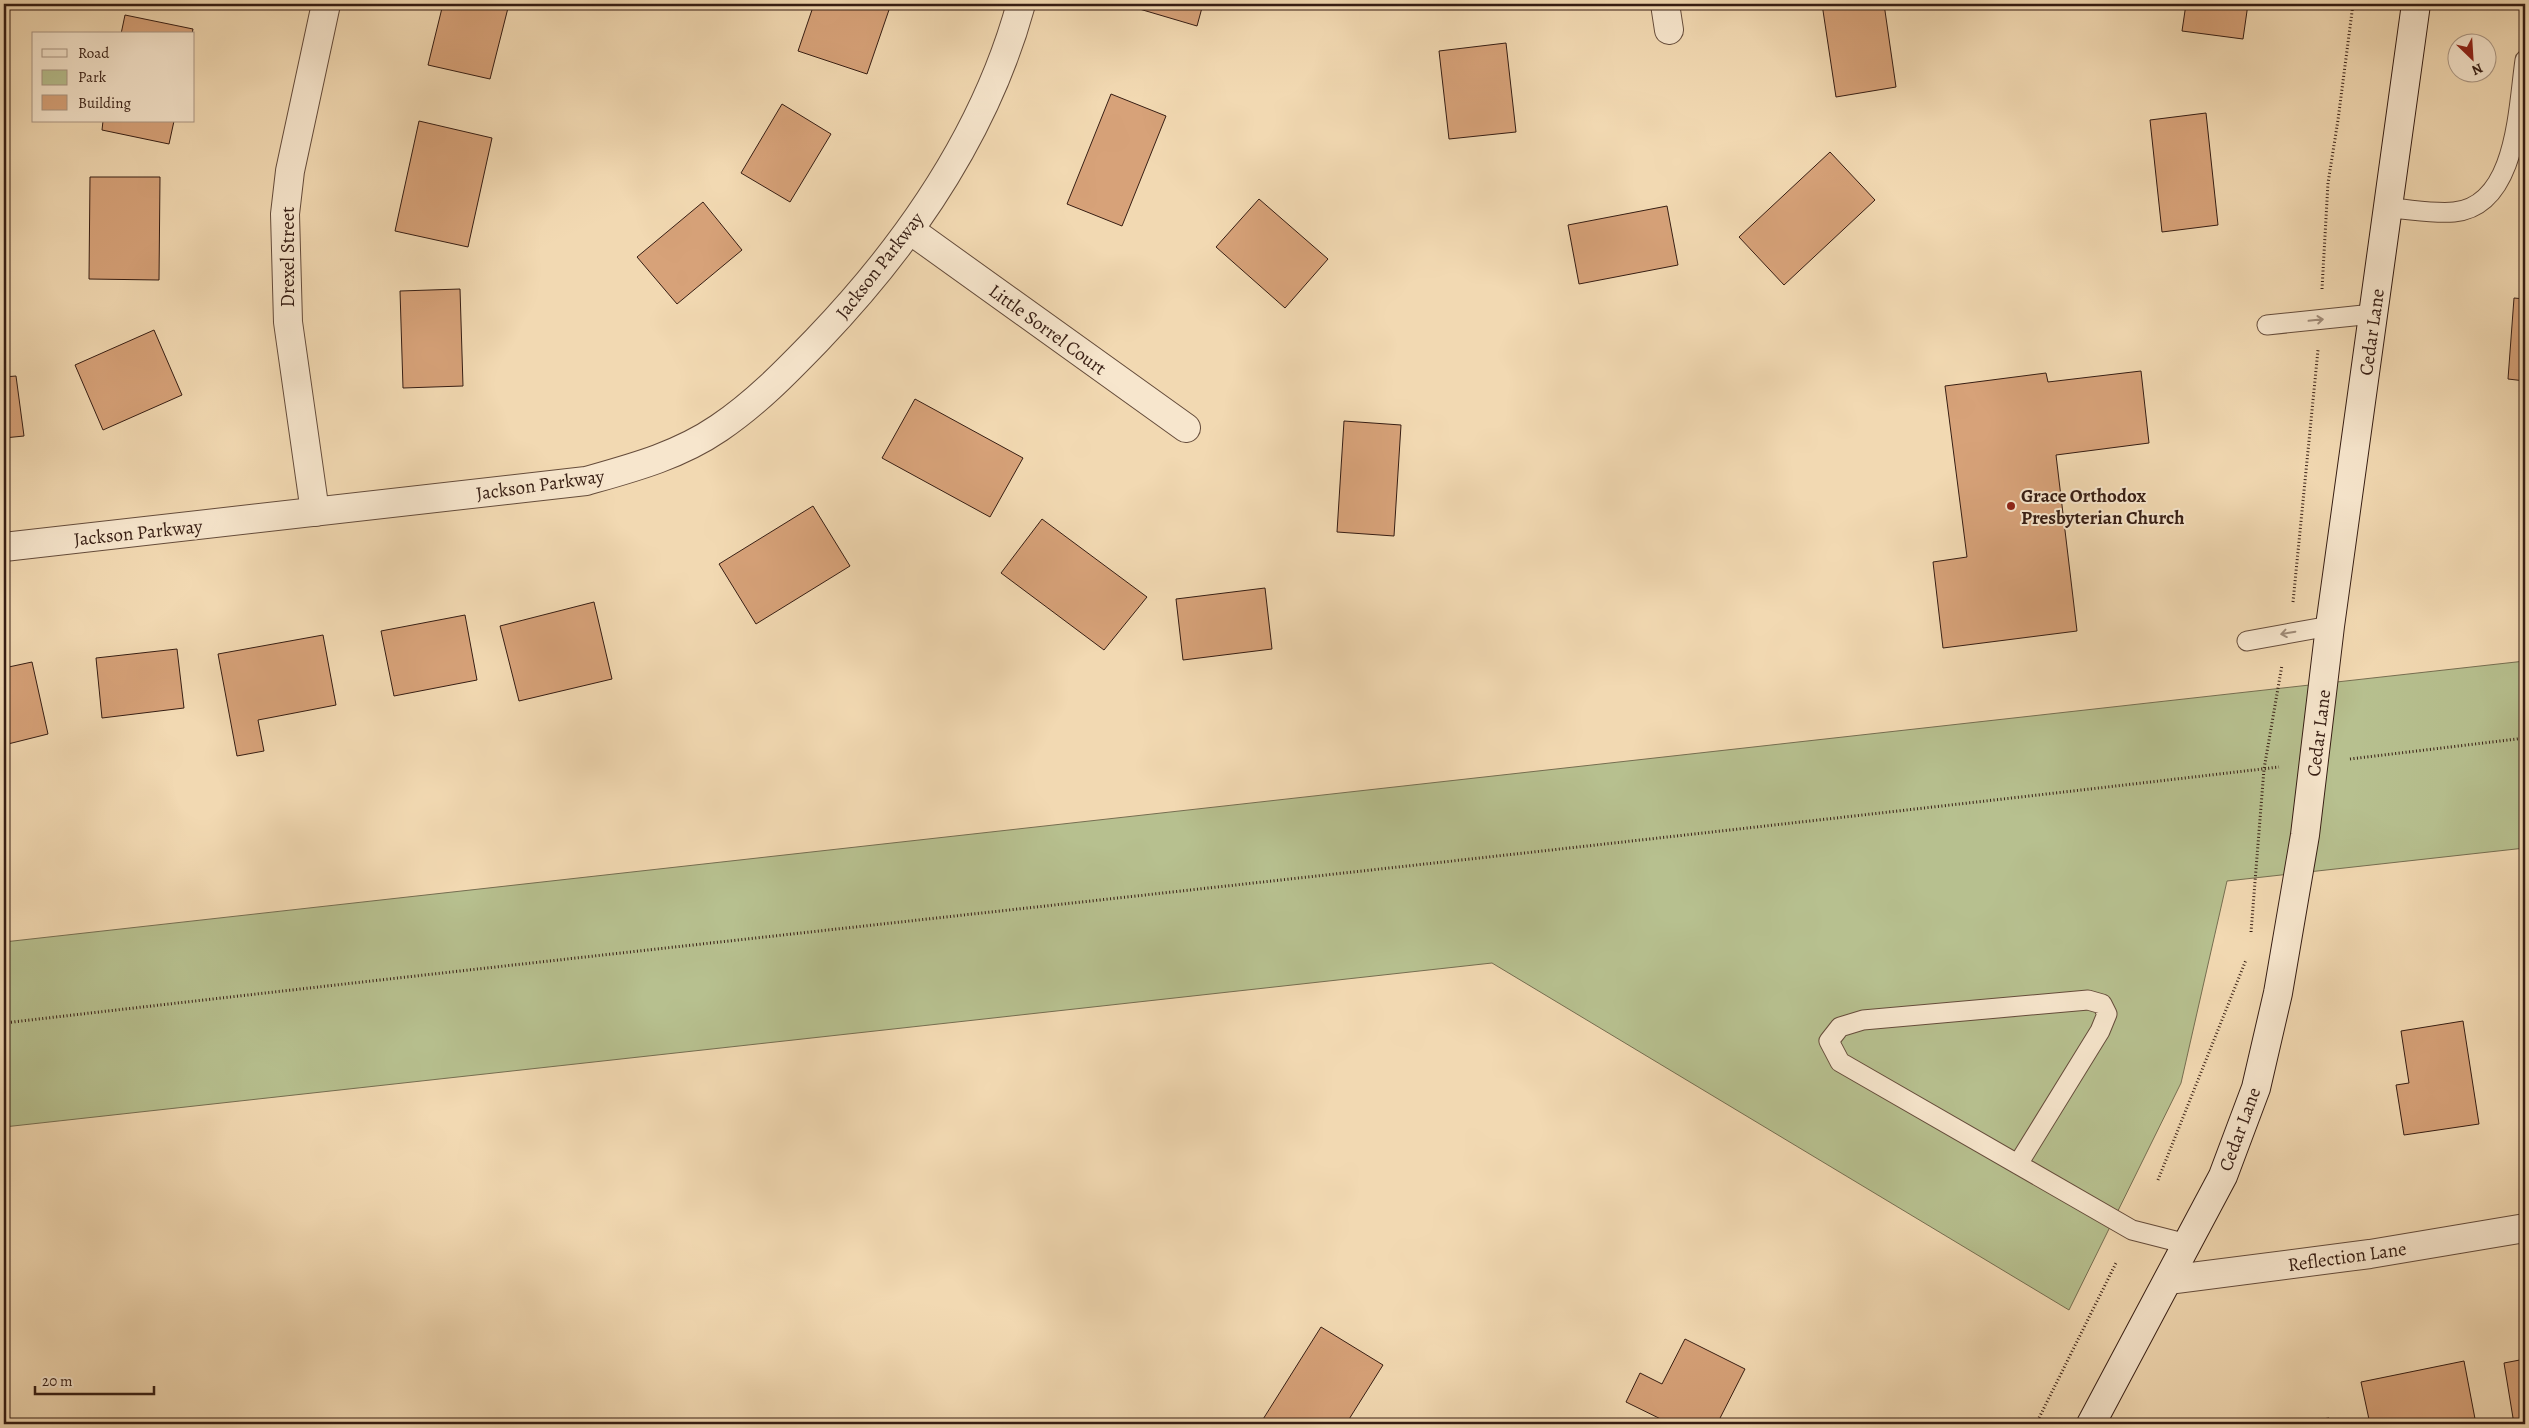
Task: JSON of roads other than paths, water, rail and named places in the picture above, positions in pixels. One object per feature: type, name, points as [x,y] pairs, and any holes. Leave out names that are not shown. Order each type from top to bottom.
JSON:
[{"type":"street","name":"Drexel Street","points":[[315,512],[288,322],[285,214],[290,172],[326,4]]},
{"type":"street","name":"Jackson Parkway","points":[[4,547],[586,482],[656,461],[717,429],[769,389],[851,305],[910,230],[968,138],[1011,39],[1021,4]]},
{"type":"street","points":[[1665,4],[1669,30]]},
{"type":"street","name":"Cedar Lane","points":[[2090,1424],[2223,1176],[2256,1088],[2278,993],[2305,835],[2330,626],[2416,4]]},
{"type":"street","name":"Little Sorrel Court","points":[[910,230],[1186,428]]},
{"type":"street","name":"Reflection Lane","points":[[2168,1280],[2370,1254],[2525,1228]]},
{"type":"lane","points":[[2388,208],[2453,212],[2471,208],[2486,198],[2497,185],[2512,147],[2525,60]]},
{"type":"lane","points":[[2267,326],[2374,314]]},
{"type":"lane","points":[[2247,641],[2330,626]]},
{"type":"lane","points":[[2018,1164],[2100,1031],[2107,1014],[2102,1004],[2088,1000],[1863,1020],[1840,1027],[1829,1041],[1840,1062],[2132,1230],[2187,1244]]},
{"type":"place","name":"Grace Orthodox Presbyterian Church","points":[[2011,506]]}]
